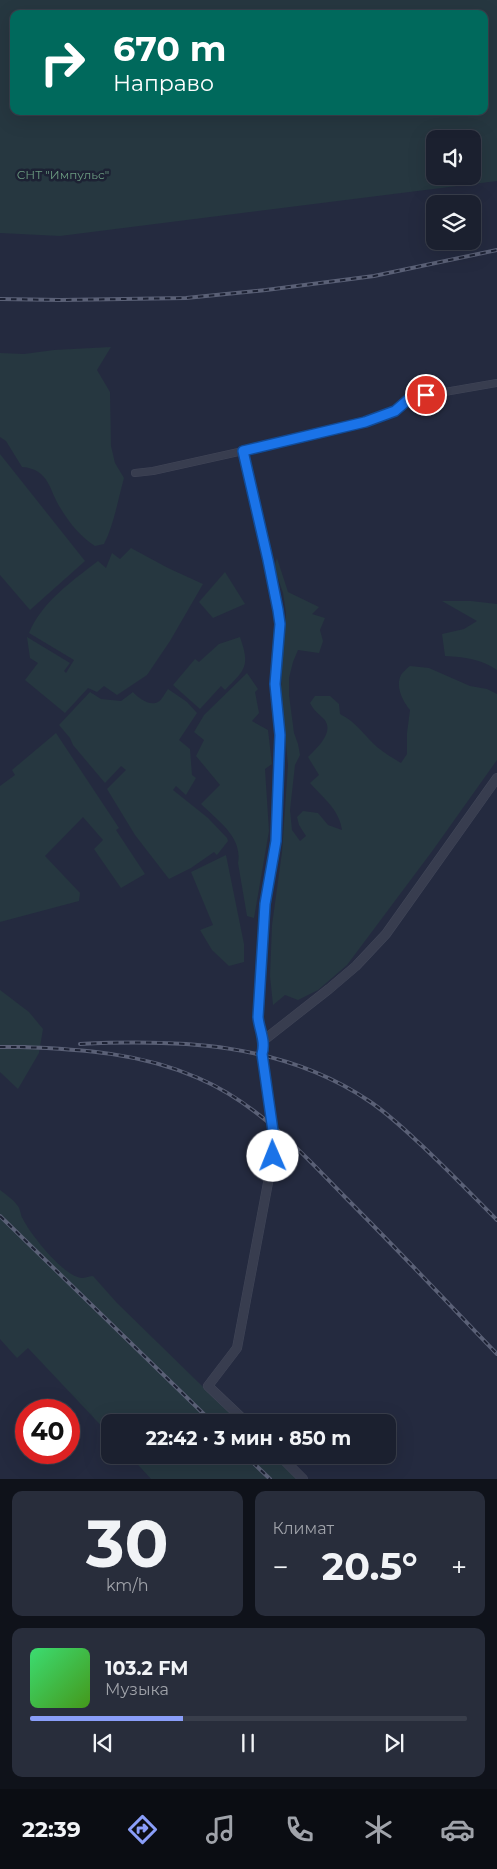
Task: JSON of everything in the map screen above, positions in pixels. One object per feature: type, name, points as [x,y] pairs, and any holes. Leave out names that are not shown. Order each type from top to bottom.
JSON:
[{"type":"street","points":[[135,473],[153,471],[365,422],[395,411],[410,398],[497,383]]},
{"type":"street","points":[[238,1414],[208,1386],[236,1348],[273,1156],[274,1138],[262,1054],[264,1040],[260,1033],[258,1017],[265,904],[276,841],[280,735],[275,684],[280,624],[270,569],[243,451]]},
{"type":"street","points":[[264,1040],[356,966],[386,934],[497,778]]},
{"type":"street","points":[[288,1464],[303,1479]]},
{"type":"green space","name":"СНТ \"Импульс\"","points":[[0,0],[497,0],[497,181],[481,183],[481,130],[426,130],[426,185],[465,185],[60,236],[0,233]]},
{"type":"green space","points":[[111,347],[97,370],[110,392],[111,446],[115,463],[124,478],[107,537],[104,544],[95,546],[80,534],[68,520],[43,476],[31,469],[22,467],[6,441],[0,437],[0,353],[24,354],[54,350]]},
{"type":"green space","points":[[0,454],[85,561],[30,610],[0,575]]},
{"type":"green space","points":[[131,548],[203,584],[170,641],[147,675],[117,695],[104,686],[97,692],[88,688],[65,713],[25,680],[38,663],[30,658],[27,637],[70,663],[64,671],[66,673],[74,660],[29,633],[42,611],[68,584],[98,561],[106,568],[112,553],[120,559]]},
{"type":"green space","points":[[277,558],[288,592],[319,607],[312,614],[325,618],[320,630],[323,641],[319,653],[298,650],[289,678],[289,695],[294,733],[300,755],[295,765],[290,810],[292,830],[300,841],[306,836],[299,825],[297,817],[303,811],[318,813],[328,825],[342,830],[334,810],[310,783],[319,775],[308,757],[323,740],[327,729],[324,719],[310,703],[315,696],[330,696],[339,704],[340,714],[346,717],[380,749],[401,763],[407,754],[410,710],[399,689],[399,680],[410,666],[429,668],[470,686],[487,689],[497,694],[497,760],[347,965],[318,990],[298,1000],[285,995],[273,1005],[270,976],[272,925],[282,852],[288,765],[281,692],[286,613],[283,593],[274,567]]},
{"type":"green space","points":[[225,572],[245,604],[213,618],[199,602]]},
{"type":"green space","points":[[442,601],[471,601],[497,604],[497,670],[485,663],[472,659],[445,656],[442,634],[464,629],[477,621]]},
{"type":"green space","points":[[240,637],[245,655],[242,672],[225,690],[221,686],[200,709],[173,685],[195,659],[199,662],[219,644]]},
{"type":"green space","points":[[247,673],[258,689],[255,692],[259,713],[252,721],[268,730],[272,764],[265,769],[269,831],[254,918],[247,916],[238,863],[237,845],[221,823],[201,804],[220,785],[196,756],[204,740],[194,732],[204,715]]},
{"type":"green space","points":[[168,689],[187,702],[197,713],[179,740],[190,749],[192,775],[196,778],[186,795],[176,786],[173,790],[208,818],[228,841],[217,855],[214,852],[191,868],[169,879],[135,835],[107,789],[126,770],[121,766],[105,783],[59,725],[90,692],[101,699],[121,701],[133,692],[144,701],[155,703],[161,700]]},
{"type":"green space","points":[[56,733],[119,828],[116,830],[145,874],[121,888],[94,849],[103,840],[83,817],[45,856],[80,893],[79,901],[0,922],[0,786],[15,775],[12,770]]},
{"type":"green space","points":[[226,855],[244,944],[244,962],[229,966],[212,950],[200,930],[213,925],[191,872]]},
{"type":"green space","points":[[0,990],[29,1012],[43,1029],[39,1053],[18,1089],[0,1072]]},
{"type":"green space","points":[[0,1190],[19,1208],[27,1226],[57,1263],[75,1276],[82,1278],[93,1276],[117,1303],[231,1414],[101,1414],[101,1425],[80,1403],[80,1399],[76,1399],[28,1348],[17,1358],[0,1339]]},
{"type":"green space","points":[[137,1464],[282,1464],[297,1479],[151,1479]]},
{"type":"railway","points":[[0,299],[186,298],[374,276],[497,250]]},
{"type":"railway","points":[[80,1044],[156,1043],[193,1045],[230,1049],[266,1056],[302,1067],[336,1082],[382,1110],[428,1151],[497,1220]]},
{"type":"railway","points":[[0,1047],[25,1047]]},
{"type":"railway","points":[[20,1047],[88,1051],[155,1063],[198,1078],[240,1101],[259,1114],[294,1145],[497,1354]]},
{"type":"railway","points":[[0,1216],[204,1414]]},
{"type":"railway","points":[[254,1464],[270,1479]]},
{"type":"route","points":[[273,1156],[274,1138],[262,1054],[264,1040],[260,1033],[258,1017],[265,904],[276,841],[280,735],[275,684],[276,651],[280,624],[268,560],[243,451],[365,422],[395,411],[410,398],[426,395]]}]
